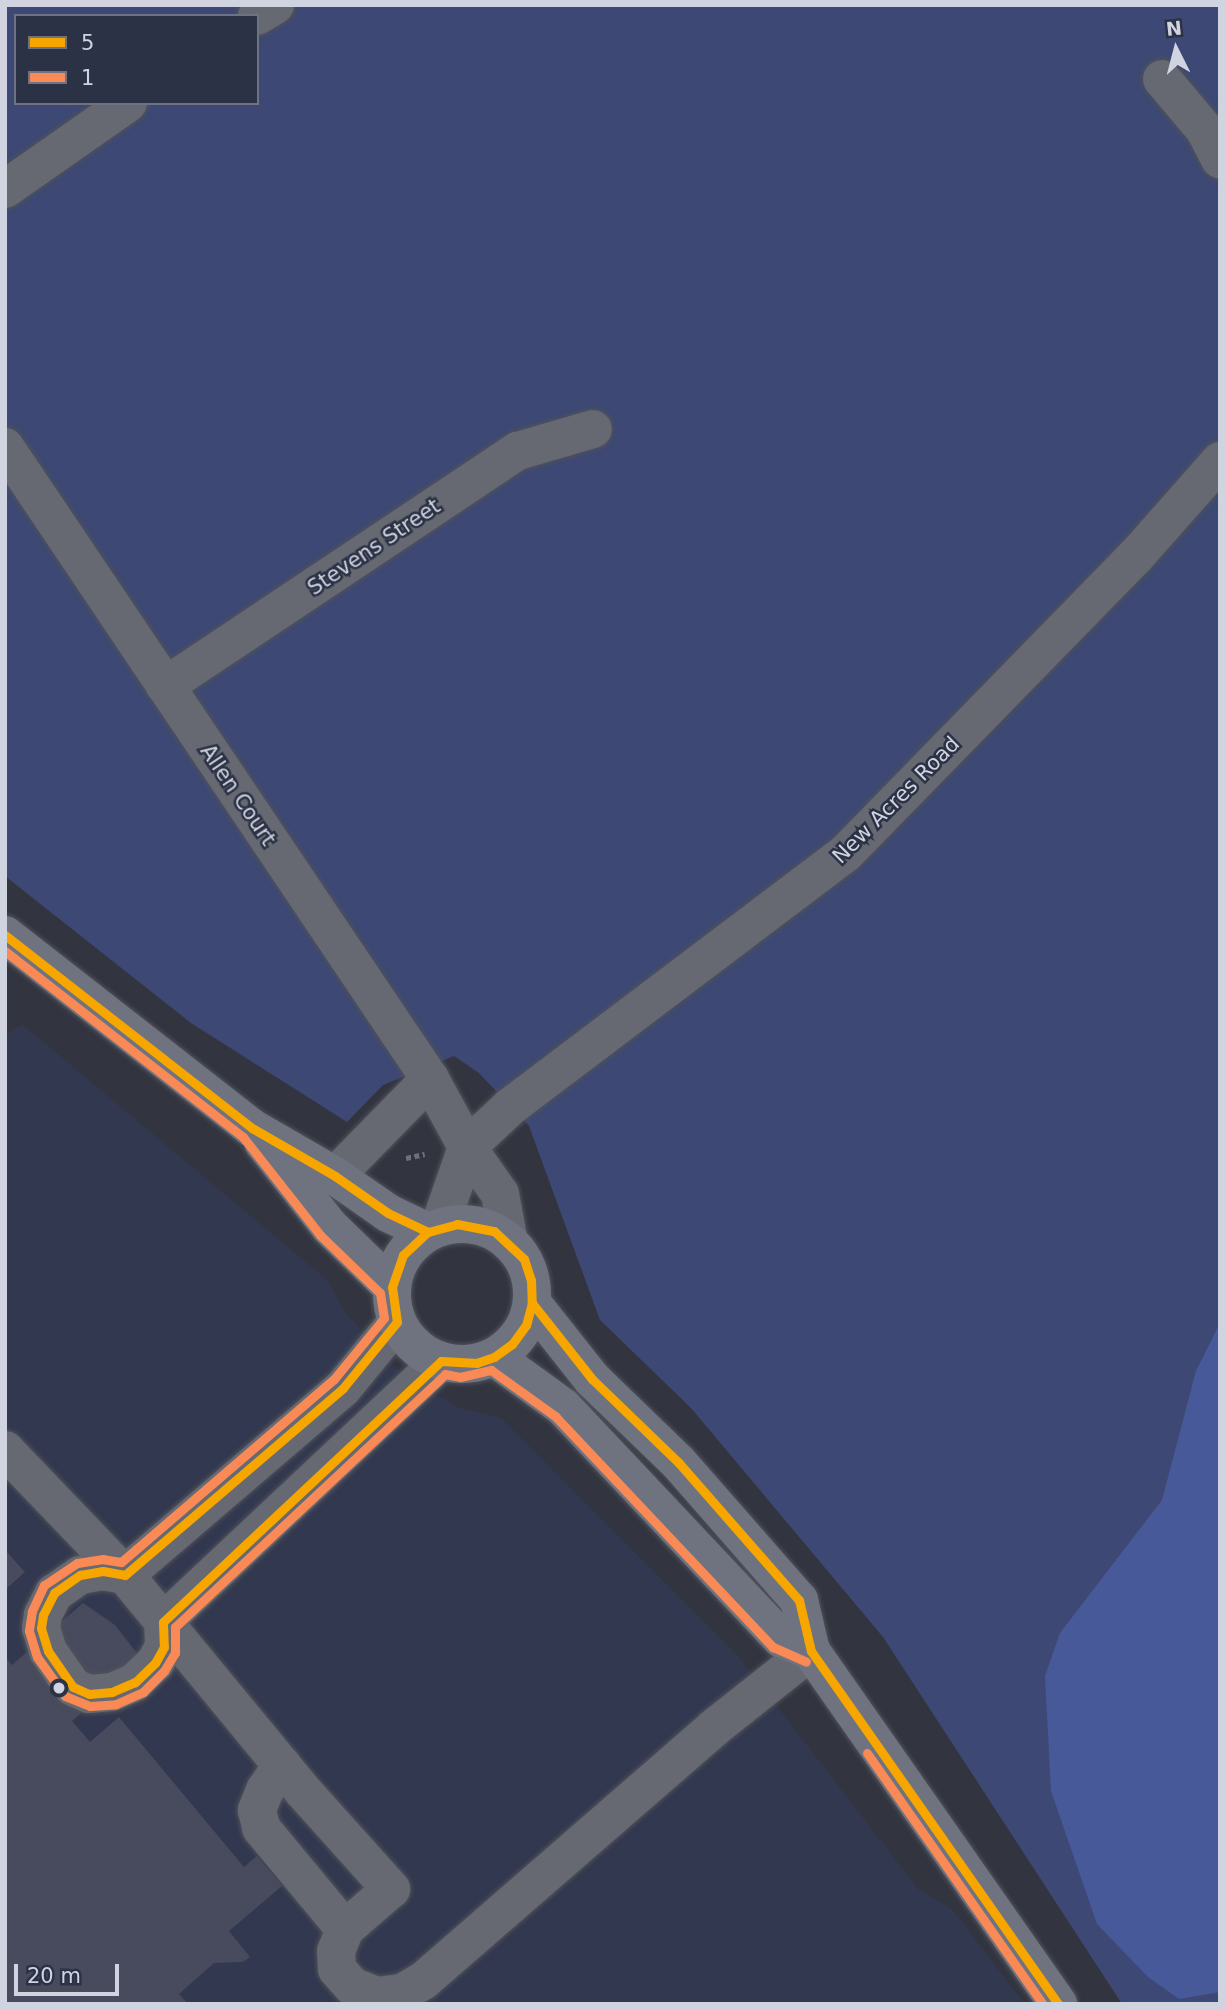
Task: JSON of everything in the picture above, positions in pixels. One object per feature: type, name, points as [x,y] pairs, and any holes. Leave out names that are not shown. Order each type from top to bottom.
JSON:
[{"type":"main road","points":[[5,935],[252,1128],[335,1176],[388,1213],[434,1230]]},
{"type":"main road","points":[[252,1128],[395,1305],[408,1339],[423,1352],[441,1361],[458,1364],[494,1357],[512,1344],[526,1325],[532,1303],[531,1280],[524,1259],[509,1242],[494,1231],[476,1225],[457,1224],[434,1230],[403,1255],[395,1305]]},
{"type":"main road","points":[[532,1303],[592,1378],[678,1462],[799,1600],[811,1651],[1058,2004]]},
{"type":"main road","points":[[494,1357],[563,1407],[781,1638],[811,1651]]},
{"type":"street","points":[[259,15],[275,5]]},
{"type":"street","points":[[1162,79],[1205,130],[1220,159]]},
{"type":"street","points":[[5,189],[125,105]]},
{"type":"street","name":"Stevens Street","points":[[165,686],[518,451],[593,429]]},
{"type":"street","name":"Allen Court","points":[[5,447],[430,1079],[451,1149],[500,1194],[509,1242]]},
{"type":"street","name":"New Acres Road","points":[[451,1149],[846,853],[1136,556],[1220,461]]},
{"type":"street","points":[[335,1176],[430,1079]]},
{"type":"street","points":[[434,1230],[451,1149]]},
{"type":"street","points":[[125,1575],[343,1388],[395,1305]]},
{"type":"street","points":[[125,1575],[103,1571],[80,1575],[54,1593],[43,1615],[41,1628],[48,1651],[73,1687],[89,1694],[112,1692],[135,1682],[155,1663],[163,1647],[163,1622],[441,1361]]},
{"type":"street","points":[[5,1450],[125,1575],[282,1765],[391,1889],[345,1929],[336,1951],[337,1969],[352,1986],[377,1997],[402,1993],[423,1981],[715,1727],[811,1651]]},
{"type":"street","points":[[282,1765],[265,1790],[257,1810],[261,1828],[345,1929]]},
{"type":"path","points":[[402,1159],[451,1149]]},
{"type":"shaded area","points":[[5,5],[1220,5],[1220,2004],[1122,2004],[883,1637],[691,1408],[600,1320],[529,1126],[479,1073],[454,1056],[383,1085],[347,1122],[191,1023],[5,876]]},
{"type":"shaded area","points":[[22,1024],[327,1280],[346,1313],[398,1370],[457,1407],[501,1418],[739,1657],[918,1889],[952,1909],[1025,2004],[5,2004],[5,1036]]},
{"type":"shaded area","points":[[1220,1323],[1220,1992],[1179,1999],[1148,1977],[1097,1924],[1051,1791],[1045,1676],[1060,1633],[1162,1500],[1196,1371]]},
{"type":"building","points":[[5,1550],[25,1572],[5,1590]]},
{"type":"building","points":[[83,1603],[115,1625],[143,1661],[72,1721],[90,1742],[119,1717],[244,1867],[257,1856],[282,1886],[229,1931],[250,1957],[243,1962],[214,1963],[179,1994],[188,2004],[5,2004],[5,1657],[12,1665]]},
{"type":"transit line","name":"5","points":[[5,935],[252,1128],[335,1176],[388,1213],[428,1232]]},
{"type":"transit line","name":"1","points":[[5,951],[243,1137],[320,1235],[380,1293],[384,1318],[334,1379],[121,1562],[103,1559],[77,1563],[44,1585],[32,1611],[29,1631],[37,1657],[65,1696],[90,1706],[116,1704],[143,1692],[164,1671],[175,1653],[175,1627],[445,1374],[460,1377],[491,1370],[555,1416],[773,1647],[806,1662]]},
{"type":"transit line","name":"5","points":[[457,1224],[494,1231],[524,1259],[531,1280],[532,1303],[526,1325],[512,1344],[494,1357],[477,1363],[441,1361],[163,1622],[164,1647],[155,1663],[135,1682],[112,1692],[89,1694],[73,1687],[48,1651],[41,1628],[43,1615],[54,1593],[80,1575],[103,1571],[125,1575],[343,1388],[397,1322],[392,1287],[403,1255],[428,1232],[457,1224]]},
{"type":"transit line","name":"5","points":[[532,1303],[592,1379],[678,1462],[799,1600],[811,1651],[1058,2004]]},
{"type":"transit line","name":"1","points":[[867,1753],[1043,2004]]}]
